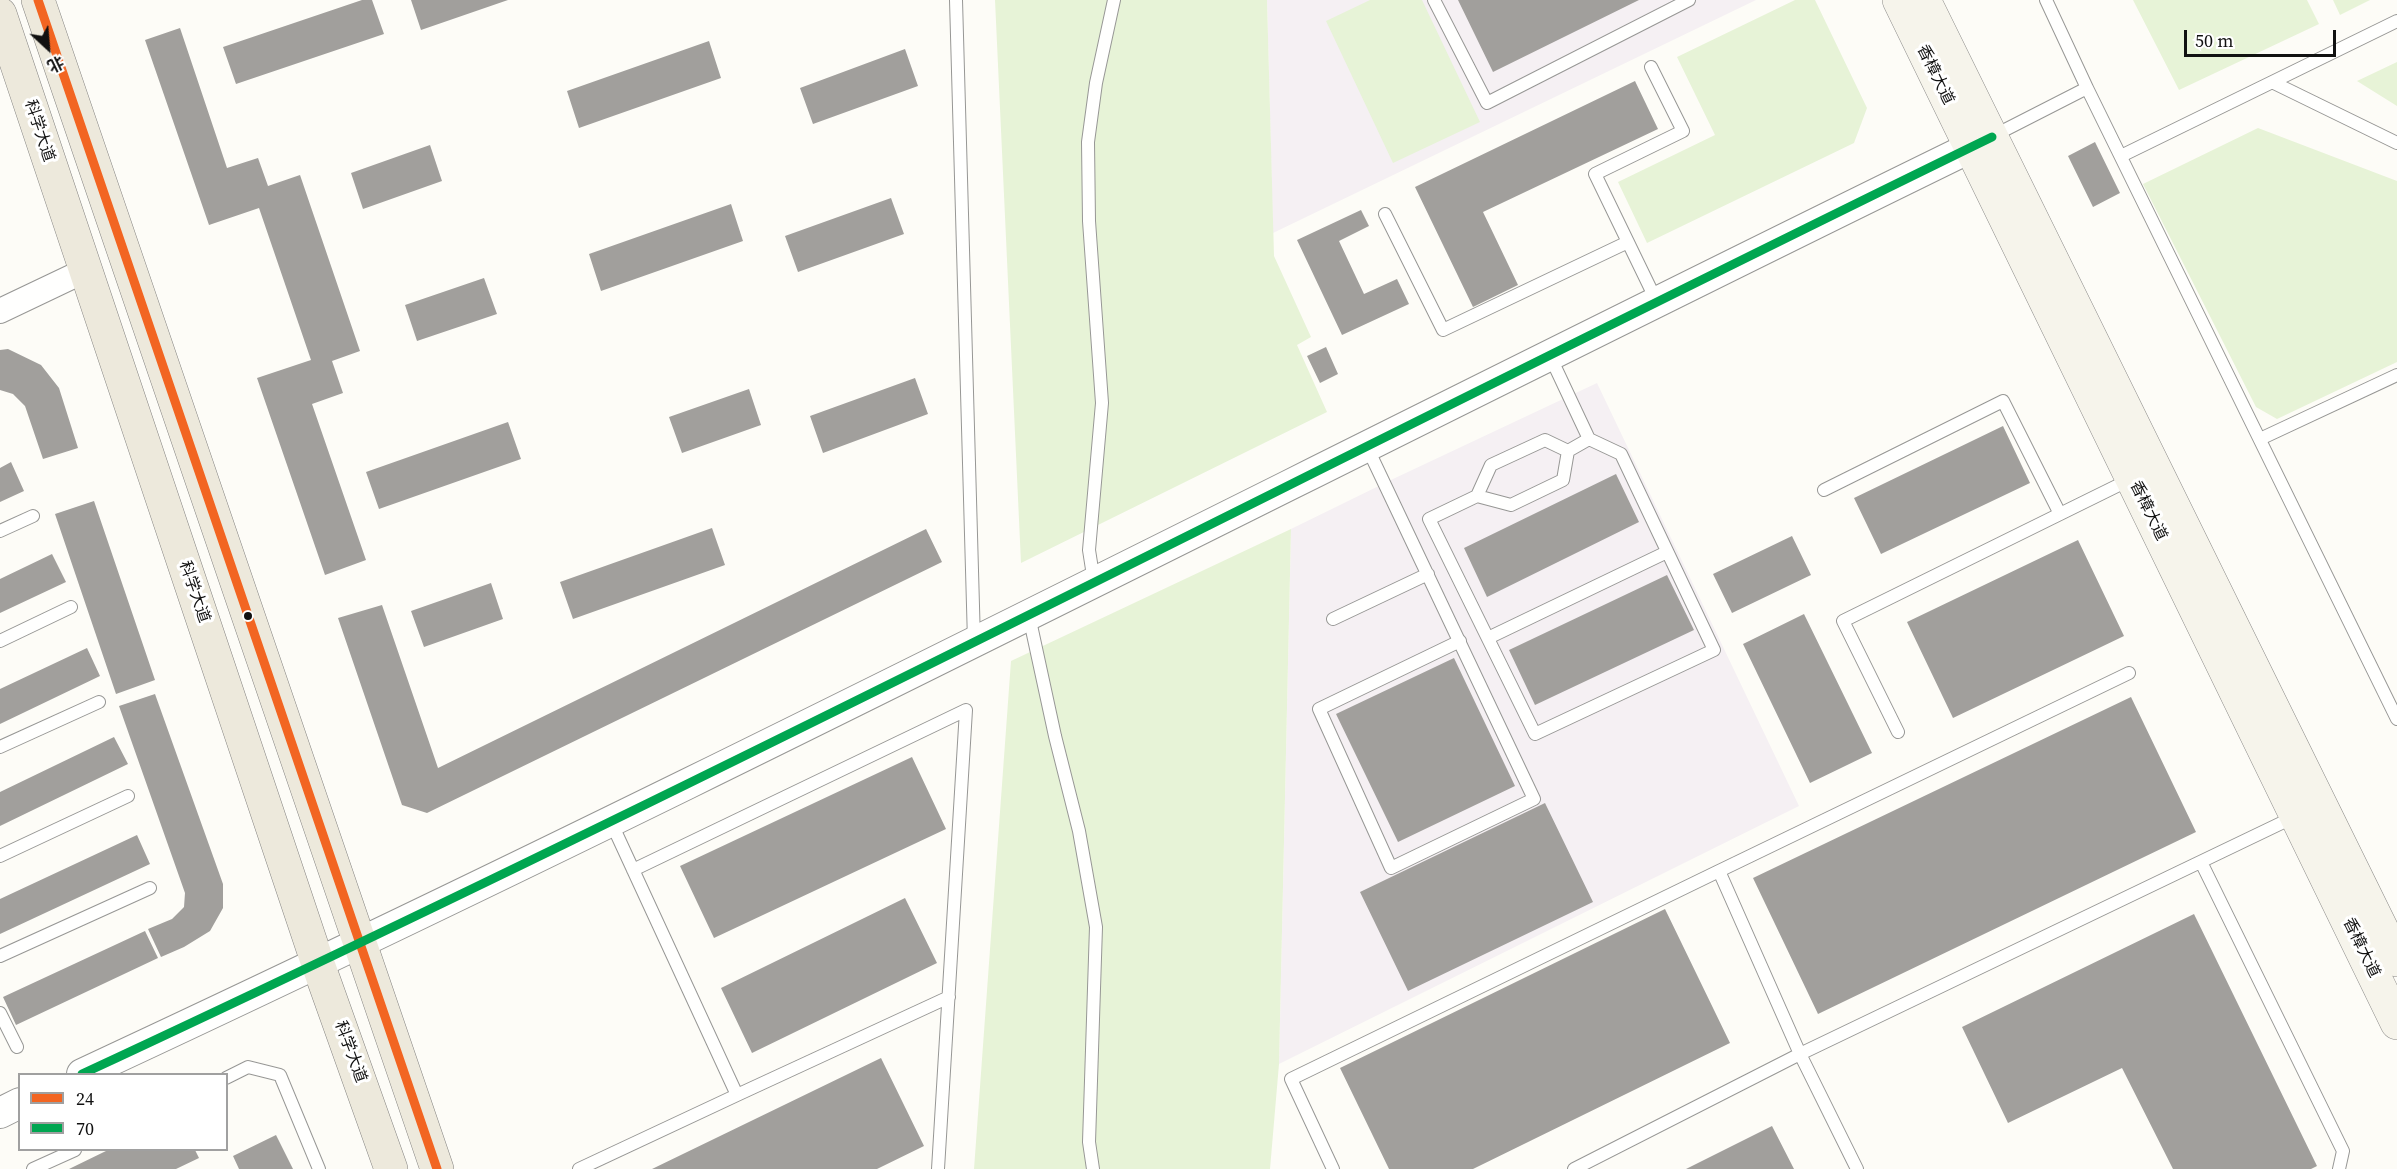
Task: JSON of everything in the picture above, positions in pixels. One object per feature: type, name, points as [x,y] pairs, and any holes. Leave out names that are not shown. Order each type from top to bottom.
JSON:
[{"type":"main road","points":[[38,0],[437,1169]]},
{"type":"main road","name":"香樟大道","points":[[1899,0],[1981,142],[2397,960]]},
{"type":"main road","name":"香樟大道","points":[[1924,0],[1981,142],[2132,479],[2397,1023]]},
{"type":"main road","name":"科学大道","points":[[0,14],[318,964],[391,1169]]},
{"type":"street","points":[[84,1073],[359,945],[1029,616],[1981,142]]},
{"type":"street","points":[[0,311],[86,270]]},
{"type":"street","points":[[0,1113],[18,1104]]},
{"type":"lane","points":[[956,0],[974,643]]},
{"type":"lane","points":[[1094,583],[1089,550],[1102,403],[1089,221],[1088,142],[1096,83],[1114,0]]},
{"type":"lane","points":[[1434,0],[1487,103],[1689,0]]},
{"type":"lane","points":[[2046,0],[2397,719]]},
{"type":"lane","points":[[2121,156],[2397,21]]},
{"type":"lane","points":[[1651,67],[1683,131],[1595,174],[1657,303]]},
{"type":"lane","points":[[2272,82],[2397,143]]},
{"type":"lane","points":[[1981,142],[2087,88]]},
{"type":"lane","points":[[1385,213],[1443,330],[1628,242]]},
{"type":"lane","points":[[1550,356],[1589,439],[1621,454],[1714,650],[1535,734],[1429,519],[1477,496],[1491,465],[1545,440],[1568,451]]},
{"type":"lane","points":[[2260,440],[2397,375]]},
{"type":"lane","points":[[1824,490],[2003,401],[2060,514]]},
{"type":"lane","points":[[1568,451],[1589,439]]},
{"type":"lane","points":[[1367,447],[1460,641],[1534,799],[1391,868],[1319,709],[1460,641]]},
{"type":"lane","points":[[1477,496],[1511,505],[1563,480],[1568,451]]},
{"type":"lane","points":[[1898,732],[1843,621],[2132,479]]},
{"type":"lane","points":[[0,531],[33,516]]},
{"type":"lane","points":[[1488,638],[1667,552]]},
{"type":"lane","points":[[1333,619],[1428,574]]},
{"type":"lane","points":[[0,640],[71,607]]},
{"type":"lane","points":[[1029,616],[1055,736],[1079,831],[1096,927],[1089,1142],[1093,1169]]},
{"type":"lane","points":[[1333,1169],[1291,1079],[2128,673]]},
{"type":"lane","points":[[0,747],[99,702]]},
{"type":"lane","points":[[633,870],[966,710],[938,1169]]},
{"type":"lane","points":[[0,855],[128,796]]},
{"type":"lane","points":[[1574,1169],[1800,1053],[2296,816]]},
{"type":"lane","points":[[611,821],[737,1095]]},
{"type":"lane","points":[[2201,862],[2343,1151],[2339,1169]]},
{"type":"lane","points":[[1719,871],[1800,1053],[1857,1169]]},
{"type":"lane","points":[[0,956],[150,888]]},
{"type":"lane","points":[[579,1169],[949,997]]},
{"type":"lane","points":[[0,1013],[17,1047]]},
{"type":"lane","points":[[228,1076],[248,1067],[280,1075],[319,1169]]},
{"type":"lane","points":[[33,1169],[56,1153]]},
{"type":"shaded area","points":[[1267,0],[1756,0],[1273,233]]},
{"type":"shaded area","points":[[1597,383],[1799,806],[1279,1064],[1291,529]]},
{"type":"green space","points":[[995,0],[1267,0],[1274,256],[1311,337],[1297,345],[1327,412],[1021,563]]},
{"type":"green space","points":[[1370,0],[1422,0],[1480,122],[1393,163],[1326,21]]},
{"type":"green space","points":[[1795,0],[1815,0],[1867,108],[1854,143],[1647,243],[1618,182],[1715,135],[1677,57]]},
{"type":"green space","points":[[2133,0],[2307,0],[2319,24],[2179,90]]},
{"type":"green space","points":[[2333,0],[2370,0],[2340,15]]},
{"type":"green space","points":[[2397,62],[2397,106],[2357,81]]},
{"type":"green space","points":[[2258,128],[2397,181],[2397,362],[2277,419],[2256,407],[2143,184]]},
{"type":"green space","points":[[1291,529],[1279,1064],[1270,1169],[974,1169],[1011,661]]},
{"type":"building","points":[[362,0],[372,0],[384,34],[236,84],[223,47]]},
{"type":"building","points":[[411,0],[508,0],[421,30]]},
{"type":"building","points":[[1458,0],[1639,0],[1493,72]]},
{"type":"building","points":[[180,28],[227,168],[258,158],[268,186],[300,175],[360,351],[332,361],[343,393],[312,404],[366,560],[325,575],[257,378],[311,360],[259,208],[209,225],[145,40]]},
{"type":"building","points":[[709,41],[721,78],[579,128],[567,91]]},
{"type":"building","points":[[905,49],[918,86],[813,124],[800,88]]},
{"type":"building","points":[[1635,81],[1658,129],[1483,212],[1518,285],[1473,307],[1415,187]]},
{"type":"building","points":[[2095,142],[2120,193],[2093,207],[2068,156]]},
{"type":"building","points":[[430,145],[442,181],[363,209],[351,173]]},
{"type":"building","points":[[891,198],[904,234],[798,272],[785,236]]},
{"type":"building","points":[[731,204],[743,241],[601,291],[589,254]]},
{"type":"building","points":[[1361,210],[1369,226],[1339,241],[1364,294],[1397,279],[1409,304],[1342,335],[1297,240]]},
{"type":"building","points":[[484,278],[497,314],[417,341],[405,305]]},
{"type":"building","points":[[1326,347],[1338,374],[1320,383],[1307,356]]},
{"type":"building","points":[[8,349],[41,365],[59,388],[78,448],[43,459],[25,406],[13,394],[0,390],[0,350]]},
{"type":"building","points":[[915,378],[928,414],[823,453],[810,416]]},
{"type":"building","points":[[749,389],[761,425],[682,453],[669,417]]},
{"type":"building","points":[[508,422],[521,459],[379,509],[366,472]]},
{"type":"building","points":[[2003,426],[2030,483],[1881,554],[1854,498]]},
{"type":"building","points":[[11,462],[24,491],[0,502],[0,468]]},
{"type":"building","points":[[1616,474],[1639,522],[1487,597],[1464,548]]},
{"type":"building","points":[[94,501],[155,680],[116,694],[55,514]]},
{"type":"building","points":[[712,528],[725,565],[573,619],[560,582]]},
{"type":"building","points":[[926,529],[942,562],[427,813],[402,805],[338,618],[382,605],[438,768]]},
{"type":"building","points":[[1792,536],[1811,575],[1732,613],[1713,574]]},
{"type":"building","points":[[2078,540],[2124,636],[1953,718],[1907,622]]},
{"type":"building","points":[[52,554],[66,582],[0,613],[0,579]]},
{"type":"building","points":[[1667,575],[1694,630],[1535,705],[1509,650]]},
{"type":"building","points":[[491,583],[503,619],[424,647],[411,611]]},
{"type":"building","points":[[1804,614],[1872,753],[1810,783],[1743,644]]},
{"type":"building","points":[[87,648],[100,676],[0,724],[0,689]]},
{"type":"building","points":[[1454,658],[1515,786],[1398,842],[1336,714]]},
{"type":"building","points":[[155,694],[223,884],[223,908],[210,931],[184,947],[161,957],[148,929],[172,919],[184,907],[185,893],[119,706]]},
{"type":"building","points":[[2131,697],[2196,832],[1818,1014],[1753,878]]},
{"type":"building","points":[[114,737],[128,764],[0,826],[0,792]]},
{"type":"building","points":[[912,757],[946,829],[714,938],[680,866]]},
{"type":"building","points":[[1545,803],[1593,902],[1408,991],[1360,892]]},
{"type":"building","points":[[137,835],[150,864],[0,934],[0,899]]},
{"type":"building","points":[[905,898],[937,963],[752,1053],[721,988]]},
{"type":"building","points":[[1665,909],[1730,1043],[1473,1169],[1389,1169],[1340,1068]]},
{"type":"building","points":[[2194,914],[2317,1166],[2311,1169],[2173,1169],[2122,1068],[2008,1123],[1962,1027]]},
{"type":"building","points":[[145,931],[158,958],[16,1025],[3,997]]},
{"type":"building","points":[[881,1058],[924,1146],[877,1169],[652,1169]]},
{"type":"building","points":[[1772,1126],[1794,1169],[1686,1169]]},
{"type":"building","points":[[276,1135],[293,1169],[239,1169],[233,1156]]},
{"type":"building","points":[[106,1151],[196,1151],[199,1158],[176,1169],[69,1169]]},
{"type":"transit line","name":"24","points":[[38,0],[437,1169]]},
{"type":"transit line","name":"70","points":[[84,1073],[323,961],[801,728],[1992,137]]}]
